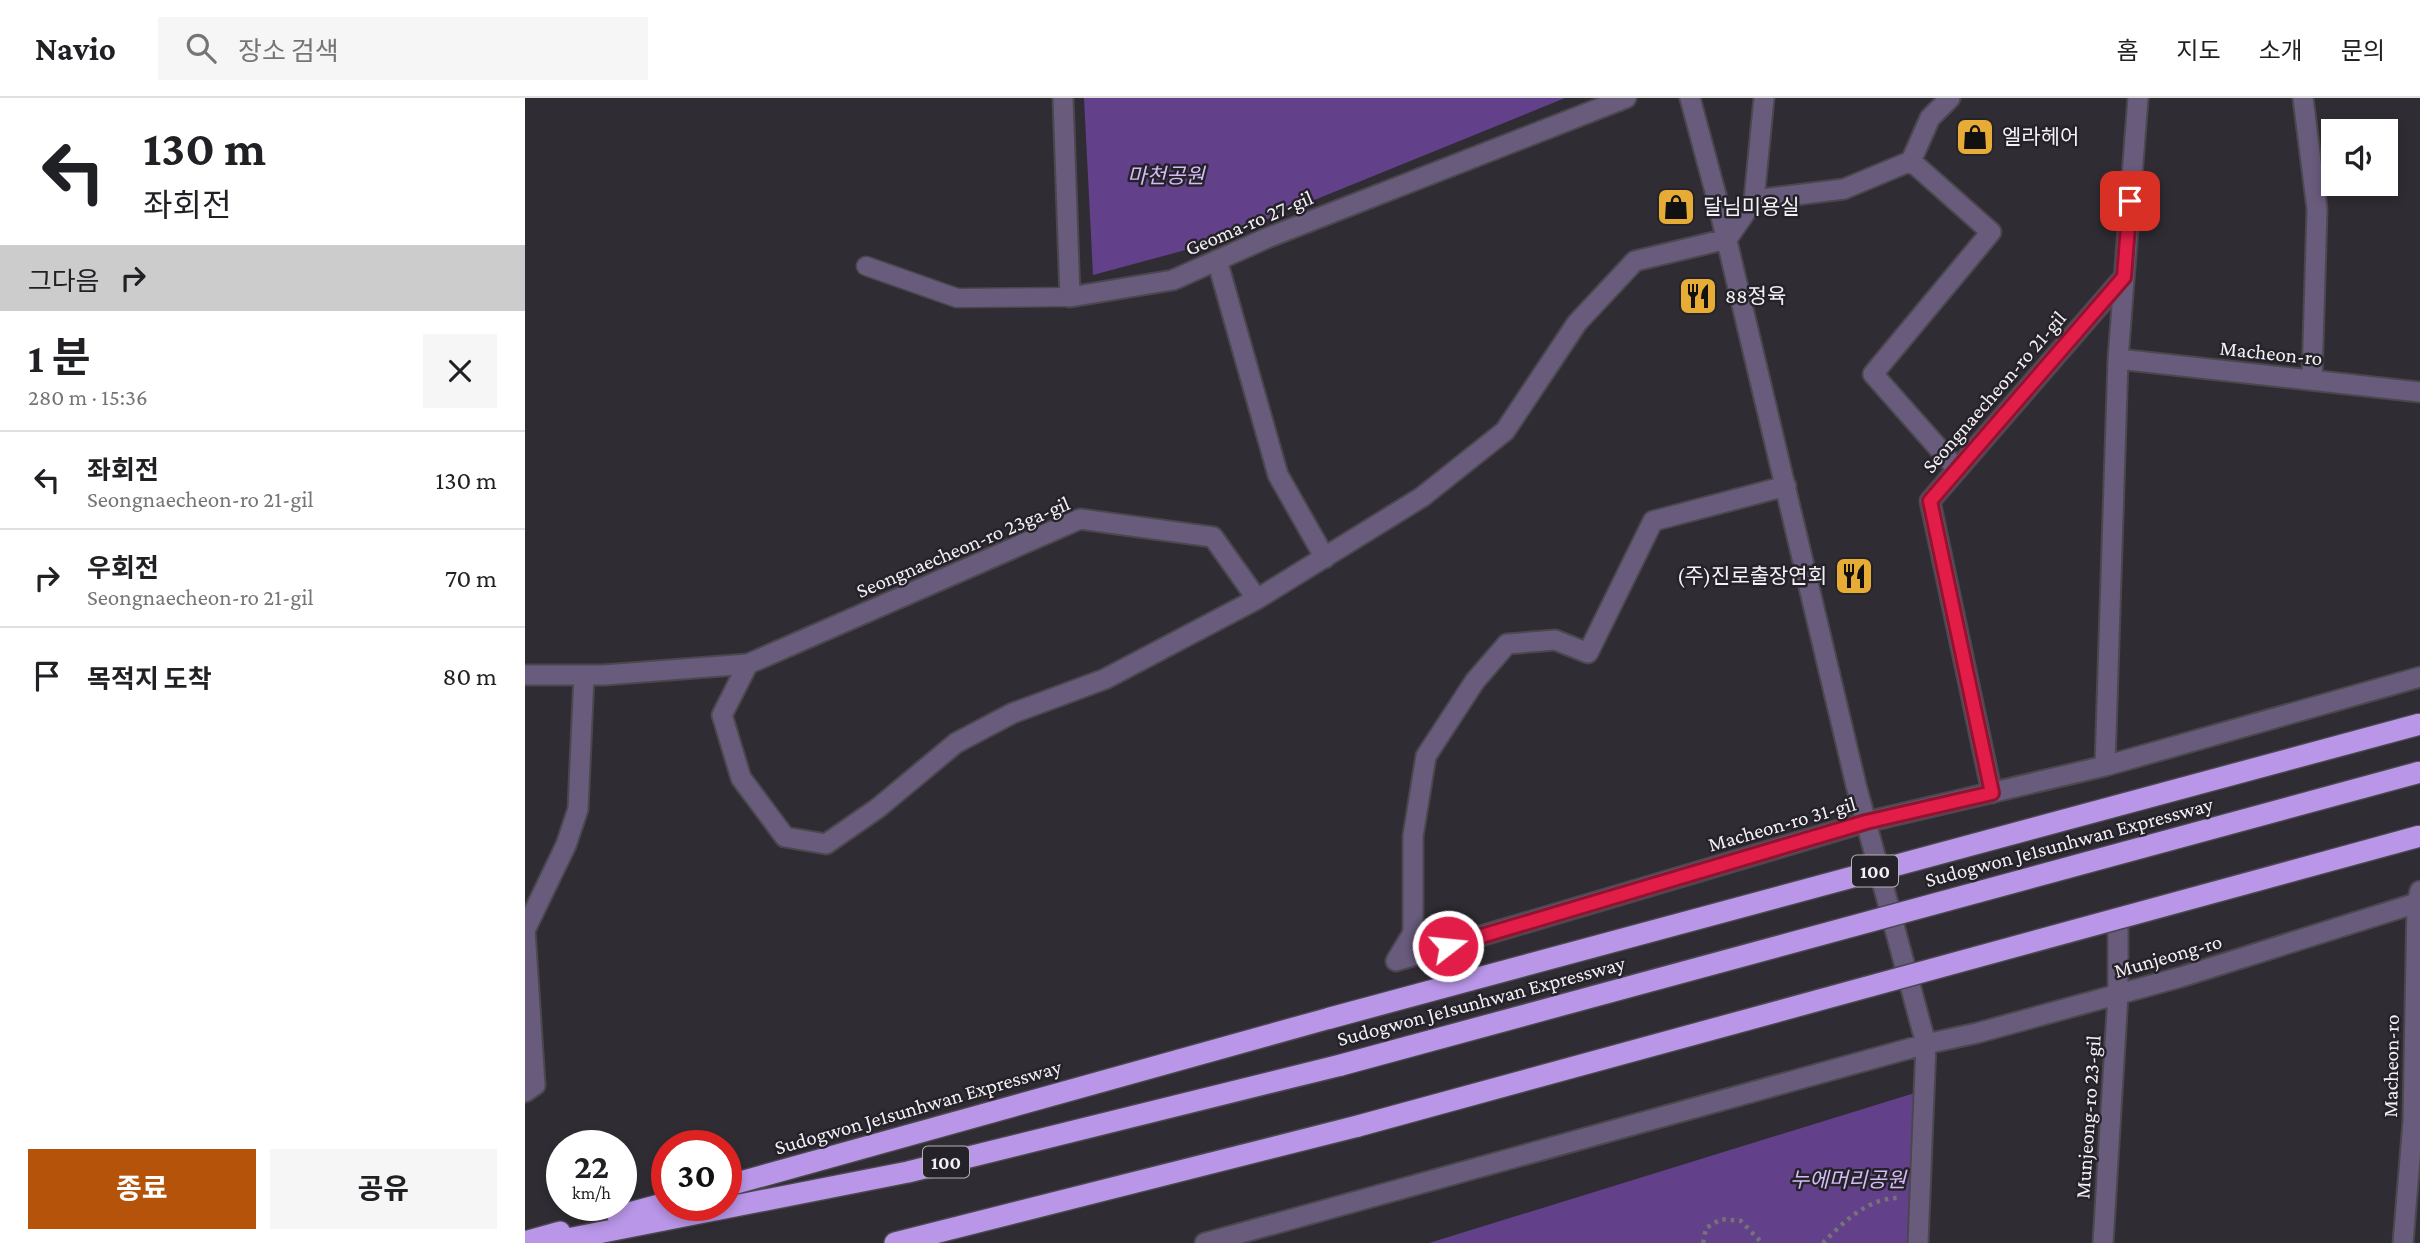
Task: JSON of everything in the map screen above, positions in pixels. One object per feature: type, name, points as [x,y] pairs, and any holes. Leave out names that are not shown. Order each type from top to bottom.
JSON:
[{"type":"highway","name":"Sudogwon Je1sunhwan Expressway","points":[[742,1182],[1329,1018],[2420,724]]},
{"type":"highway","name":"Sudogwon Je1sunhwan Expressway","points":[[547,1243],[908,1172],[1341,1065],[2420,772]]},
{"type":"highway","points":[[895,1243],[1358,1126],[2420,836]]},
{"type":"highway","points":[[525,1242],[651,1207]]},
{"type":"street","points":[[1063,98],[1070,297]]},
{"type":"street","name":"Geoma-ro 27-gil","points":[[1070,297],[1173,280],[1217,260],[1626,98]]},
{"type":"street","points":[[1690,98],[1727,239],[1866,822],[1926,1044],[1918,1243]]},
{"type":"street","points":[[748,664],[722,715],[741,778],[785,837],[826,845],[878,808],[956,743],[1013,713],[1105,679],[1257,599],[1422,497],[1506,431],[1577,323],[1635,261],[1727,239],[1754,200],[1764,98]]},
{"type":"street","points":[[1754,200],[1844,189],[1911,161],[1930,118],[1951,98]]},
{"type":"street","points":[[2105,766],[2118,359],[2138,98]]},
{"type":"street","points":[[2302,98],[2316,209],[2312,380]]},
{"type":"street","points":[[1911,161],[1991,232],[1873,374],[1957,469]]},
{"type":"street","points":[[1217,260],[1278,475],[1325,558]]},
{"type":"street","name":"Seongnaecheon-ro 21-gil","points":[[1992,793],[1930,501],[2124,277]]},
{"type":"street","name":"Macheon-ro","points":[[2118,359],[2420,392]]},
{"type":"street","name":"Macheon-ro 31-gil","points":[[1786,486],[1653,521],[1588,653],[1555,640],[1507,644],[1475,681],[1426,756],[1413,836],[1413,933],[1396,961],[1866,822],[2105,766],[2420,677]]},
{"type":"street","name":"Seongnaecheon-ro 23ga-gil","points":[[525,675],[584,675],[748,664],[1080,519],[1213,537],[1257,599]]},
{"type":"street","points":[[525,1092],[535,1086],[525,930],[566,845],[578,809],[584,675]]},
{"type":"street","name":"Macheon-ro","points":[[2403,1243],[2413,1122],[2419,898]]},
{"type":"street","name":"Munjeong-ro","points":[[1205,1243],[1926,1044],[1977,1033],[2118,994],[2419,898]]},
{"type":"street","name":"Munjeong-ro 23-gil","points":[[2103,1243],[2118,994],[2118,928]]},
{"type":"lane","points":[[866,266],[957,298],[1070,297]]},
{"type":"path","points":[[1823,1243],[1847,1218],[1887,1198],[1920,1198]]},
{"type":"path","points":[[1703,1243],[1706,1228],[1721,1219],[1741,1221],[1762,1243]]},
{"type":"green space","name":"마천공원","points":[[1084,98],[1565,98],[1204,245],[1093,275]]},
{"type":"green space","name":"누에머리공원","points":[[1918,1092],[1907,1243],[1429,1243]]},
{"type":"place","name":"엘라헤어","points":[[1975,137]]},
{"type":"place","name":"달님미용실","points":[[1676,207]]},
{"type":"place","name":"88정육","points":[[1698,296]]},
{"type":"place","name":"(주)진로출장연회","points":[[1854,576]]},
{"type":"route","points":[[1448,946],[1866,822],[1992,793],[1930,501],[2124,277],[2130,201]]}]
